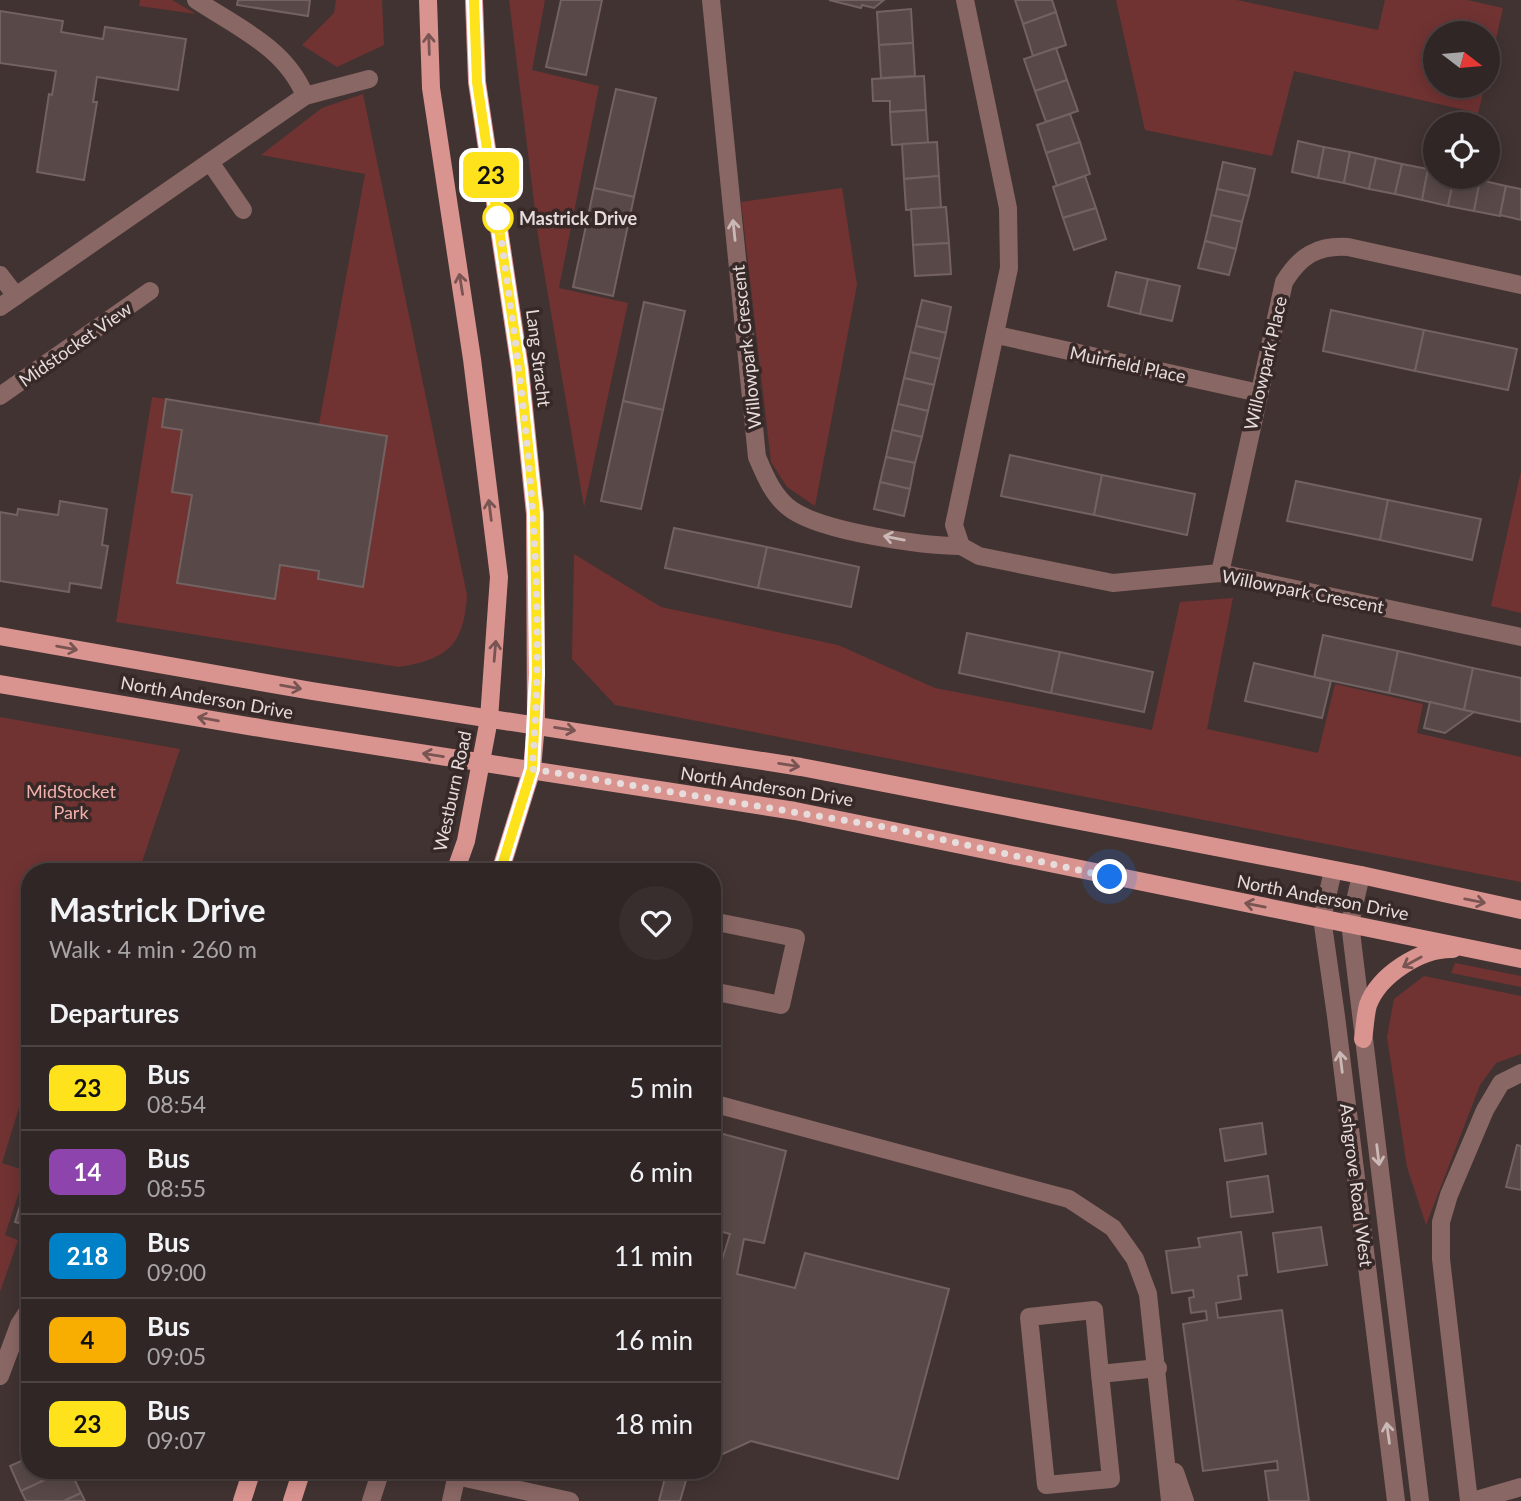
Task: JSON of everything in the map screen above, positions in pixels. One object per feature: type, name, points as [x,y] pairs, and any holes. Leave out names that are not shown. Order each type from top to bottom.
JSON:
[{"type":"main road","points":[[428,0],[431,88],[472,359],[499,577],[489,719]]},
{"type":"main road","name":"Lang Stracht","points":[[474,0],[477,82],[520,369],[535,513],[536,724]]},
{"type":"main road","name":"North Anderson Drive","points":[[0,636],[489,719],[536,724],[801,767],[1361,875],[1521,910]]},
{"type":"main road","name":"North Anderson Drive","points":[[0,684],[891,828],[1030,861],[1521,959]]},
{"type":"main road","name":"Westburn Road","points":[[458,863],[466,841],[489,719]]},
{"type":"main road","points":[[503,863],[532,769],[536,724]]},
{"type":"main road","points":[[1363,1039],[1368,1006],[1378,986],[1392,973],[1419,957],[1448,949],[1502,955]]},
{"type":"main road","points":[[242,1501],[249,1479]]},
{"type":"main road","points":[[292,1501],[299,1479]]},
{"type":"street","points":[[196,0],[281,56],[298,77],[305,96]]},
{"type":"street","name":"Willowpark Crescent","points":[[711,0],[757,457],[770,487],[792,510],[824,524],[933,546],[961,546],[979,556],[1113,583],[1220,573],[1521,638]]},
{"type":"street","points":[[961,546],[954,525],[997,335],[1009,268],[1008,208],[965,0]]},
{"type":"street","points":[[0,307],[305,96],[369,79]]},
{"type":"street","points":[[210,162],[243,210]]},
{"type":"street","name":"Willowpark Place","points":[[1220,573],[1284,282],[1294,264],[1310,252],[1328,246],[1348,247],[1521,285]]},
{"type":"street","points":[[0,275],[16,296]]},
{"type":"street","name":"Midstocket View","points":[[0,396],[150,292]]},
{"type":"street","name":"Muirfield Place","points":[[997,335],[1259,393]]},
{"type":"street","name":"Ashgrove Road West","points":[[1333,871],[1322,918],[1396,1501]]},
{"type":"street","name":"Ashgrove Road West","points":[[1361,875],[1350,923],[1420,1501]]},
{"type":"street","points":[[721,923],[796,938],[782,1005],[721,993]]},
{"type":"street","points":[[1521,1073],[1501,1083],[1485,1110],[1449,1195],[1441,1222],[1441,1259],[1471,1501],[1503,1497],[1521,1487]]},
{"type":"street","points":[[721,1105],[1069,1199],[1093,1212],[1113,1228],[1135,1259],[1148,1294],[1158,1368],[1170,1501]]},
{"type":"street","points":[[1094,1310],[1100,1374],[1111,1479],[1046,1485],[1029,1317],[1094,1310]]},
{"type":"street","points":[[0,1376],[3,1357],[21,1322]]},
{"type":"street","points":[[1100,1374],[1158,1368]]},
{"type":"street","points":[[1161,1411],[1169,1451],[1185,1501]]},
{"type":"street","points":[[371,1501],[378,1479]]},
{"type":"street","points":[[451,1501],[456,1479]]},
{"type":"street","points":[[477,1479],[537,1497],[570,1501]]},
{"type":"green space","points":[[140,0],[172,0],[196,14],[139,6]]},
{"type":"green space","points":[[336,0],[382,0],[384,45],[337,67],[302,45],[334,13]]},
{"type":"green space","points":[[509,0],[545,0],[532,70],[599,86],[559,288],[628,303],[584,507],[539,242]]},
{"type":"green space","points":[[1116,0],[1237,0],[1378,30],[1385,0],[1467,0],[1503,8],[1500,21],[1423,21],[1423,98],[1482,98],[1478,112],[1294,71],[1272,156],[1145,130]]},
{"type":"green space","points":[[363,94],[467,595],[462,626],[457,638],[441,654],[416,664],[399,667],[116,622],[152,397],[166,399],[182,430],[172,491],[192,495],[178,583],[275,598],[280,565],[319,571],[318,580],[363,587],[387,436],[319,424],[365,174],[261,155],[322,108]]},
{"type":"green space","points":[[842,188],[857,285],[815,506],[787,487],[771,462],[741,202]]},
{"type":"green space","points":[[1521,471],[1521,613],[1491,606]]},
{"type":"green space","points":[[574,554],[661,607],[838,645],[935,688],[1152,730],[1180,602],[1233,598],[1207,729],[1318,753],[1335,684],[1423,704],[1417,733],[1521,757],[1521,882],[615,705],[572,659]]},
{"type":"green space","name":"MidStocket Park","points":[[0,717],[180,749],[142,863],[21,863],[21,1101],[2,1163],[21,1169],[21,1186],[5,1235],[18,1240],[0,1292]]},
{"type":"green space","points":[[1455,963],[1521,976],[1521,987],[1451,973]]},
{"type":"green space","points":[[1424,976],[1521,996],[1521,1054],[1496,1063],[1480,1085],[1426,1225],[1407,1167],[1387,1037],[1394,999]]},
{"type":"building","points":[[238,0],[310,0],[308,16],[237,5]]},
{"type":"building","points":[[561,0],[602,0],[586,75],[546,67]]},
{"type":"building","points":[[829,0],[884,0],[874,8],[862,5],[861,8]]},
{"type":"building","points":[[1015,0],[1052,0],[1056,12],[1023,24]]},
{"type":"building","points":[[911,9],[913,43],[879,45],[877,12]]},
{"type":"building","points":[[0,11],[63,21],[61,32],[103,39],[105,27],[186,39],[178,90],[97,77],[93,102],[97,102],[84,180],[37,172],[49,94],[52,95],[56,71],[0,63]]},
{"type":"building","points":[[1056,12],[1066,45],[1033,56],[1023,24]]},
{"type":"building","points":[[913,43],[915,76],[881,78],[879,45]]},
{"type":"building","points":[[1056,48],[1067,80],[1035,91],[1024,59]]},
{"type":"building","points":[[924,76],[926,110],[890,112],[890,101],[873,101],[872,79]]},
{"type":"building","points":[[1067,80],[1078,111],[1046,122],[1035,91]]},
{"type":"building","points":[[616,89],[656,98],[634,197],[594,188]]},
{"type":"building","points":[[926,110],[928,143],[892,145],[890,112]]},
{"type":"building","points":[[1070,114],[1080,142],[1046,153],[1037,125]]},
{"type":"building","points":[[1298,141],[1324,147],[1318,178],[1292,172]]},
{"type":"building","points":[[937,142],[939,176],[904,179],[902,144]]},
{"type":"building","points":[[1080,142],[1090,174],[1057,186],[1046,153]]},
{"type":"building","points":[[1324,147],[1350,152],[1344,183],[1318,178]]},
{"type":"building","points":[[1350,152],[1376,158],[1369,189],[1344,183]]},
{"type":"building","points":[[1376,158],[1402,164],[1395,194],[1369,189]]},
{"type":"building","points":[[1223,162],[1255,169],[1249,196],[1217,189]]},
{"type":"building","points":[[1402,164],[1423,168],[1422,200],[1395,194]]},
{"type":"building","points":[[939,176],[941,208],[906,210],[904,179]]},
{"type":"building","points":[[1085,176],[1096,208],[1063,218],[1053,187]]},
{"type":"building","points":[[1500,185],[1506,186],[1500,216],[1474,211],[1478,189],[1500,189]]},
{"type":"building","points":[[1506,186],[1521,189],[1521,220],[1500,215]]},
{"type":"building","points":[[594,188],[634,197],[613,296],[573,287]]},
{"type":"building","points":[[1217,189],[1249,196],[1242,222],[1211,215]]},
{"type":"building","points":[[1424,189],[1452,189],[1448,206],[1422,200]]},
{"type":"building","points":[[1452,189],[1478,189],[1474,211],[1448,206]]},
{"type":"building","points":[[946,207],[949,243],[913,245],[911,209]]},
{"type":"building","points":[[1096,208],[1106,239],[1074,250],[1063,218]]},
{"type":"building","points":[[1211,215],[1242,222],[1236,249],[1205,241]]},
{"type":"building","points":[[1205,241],[1236,249],[1229,275],[1198,268]]},
{"type":"building","points":[[949,243],[951,274],[915,276],[913,245]]},
{"type":"building","points":[[1116,272],[1148,279],[1140,314],[1108,306]]},
{"type":"building","points":[[1148,279],[1180,286],[1172,321],[1140,314]]},
{"type":"building","points":[[922,300],[951,307],[946,333],[916,326]]},
{"type":"building","points":[[644,302],[685,311],[663,410],[623,401]]},
{"type":"building","points":[[1331,310],[1424,330],[1415,371],[1323,351]]},
{"type":"building","points":[[916,326],[946,333],[940,359],[910,352]]},
{"type":"building","points":[[1424,330],[1517,349],[1508,390],[1415,371]]},
{"type":"building","points":[[910,352],[940,359],[934,385],[904,378]]},
{"type":"building","points":[[904,378],[934,385],[928,411],[898,404]]},
{"type":"building","points":[[166,399],[387,436],[363,587],[318,579],[319,571],[280,565],[275,599],[177,583],[192,495],[172,492],[182,430],[162,427]]},
{"type":"building","points":[[623,401],[663,410],[641,509],[601,501]]},
{"type":"building","points":[[898,404],[928,411],[922,437],[892,430]]},
{"type":"building","points":[[892,430],[922,437],[915,463],[886,457]]},
{"type":"building","points":[[1010,455],[1102,475],[1094,515],[1001,496]]},
{"type":"building","points":[[886,457],[915,463],[910,489],[880,482]]},
{"type":"building","points":[[1102,475],[1195,494],[1187,535],[1094,515]]},
{"type":"building","points":[[1296,481],[1388,500],[1380,540],[1287,521]]},
{"type":"building","points":[[880,482],[910,489],[904,516],[874,509]]},
{"type":"building","points":[[1388,500],[1481,519],[1472,560],[1380,540]]},
{"type":"building","points":[[60,501],[107,509],[102,545],[108,546],[101,588],[70,583],[69,592],[0,581],[0,512],[17,515],[18,509],[58,515]]},
{"type":"building","points":[[674,528],[767,547],[758,588],[665,568]]},
{"type":"building","points":[[767,547],[859,567],[851,607],[758,588]]},
{"type":"building","points":[[967,633],[1060,652],[1051,693],[959,673]]},
{"type":"building","points":[[1323,635],[1398,651],[1389,693],[1314,677]]},
{"type":"building","points":[[1398,651],[1473,668],[1464,710],[1389,693]]},
{"type":"building","points":[[1060,652],[1153,672],[1144,712],[1051,693]]},
{"type":"building","points":[[1254,663],[1331,681],[1322,718],[1245,701]]},
{"type":"building","points":[[1473,668],[1521,678],[1521,722],[1464,710]]},
{"type":"building","points":[[1430,702],[1474,712],[1445,733],[1424,728]]},
{"type":"building","points":[[1262,1123],[1266,1154],[1225,1161],[1220,1129]]},
{"type":"building","points":[[721,1133],[786,1151],[764,1243],[744,1239],[737,1274],[795,1288],[805,1253],[949,1289],[898,1479],[751,1441],[721,1455],[721,1264],[730,1234],[721,1232]]},
{"type":"building","points":[[1517,1145],[1521,1146],[1521,1190],[1506,1187]]},
{"type":"building","points":[[1268,1176],[1273,1212],[1231,1217],[1227,1182]]},
{"type":"building","points":[[21,1202],[21,1224],[15,1222]]},
{"type":"building","points":[[1321,1227],[1327,1265],[1278,1272],[1273,1233]]},
{"type":"building","points":[[1241,1232],[1247,1275],[1238,1276],[1241,1299],[1216,1303],[1218,1318],[1282,1310],[1309,1501],[1269,1501],[1265,1471],[1278,1470],[1277,1461],[1203,1471],[1183,1324],[1207,1320],[1206,1311],[1191,1313],[1189,1298],[1194,1297],[1193,1290],[1172,1293],[1166,1251],[1200,1247],[1198,1238]]},
{"type":"building","points":[[21,1461],[21,1479],[47,1479],[21,1491],[10,1466]]},
{"type":"building","points":[[47,1479],[74,1479],[81,1493],[64,1501],[26,1501],[21,1491]]},
{"type":"building","points":[[665,1479],[686,1479],[680,1501],[659,1501]]},
{"type":"building","points":[[81,1493],[85,1501],[64,1501]]},
{"type":"bus line","name":"23","points":[[474,0],[477,82],[520,369],[535,513],[537,674],[532,769],[503,863]]},
{"type":"place","name":"Mastrick Drive","points":[[498,218]]},
{"type":"route","points":[[498,218],[497,212],[520,369],[535,513],[537,674],[532,769],[891,828],[1110,877]]}]
